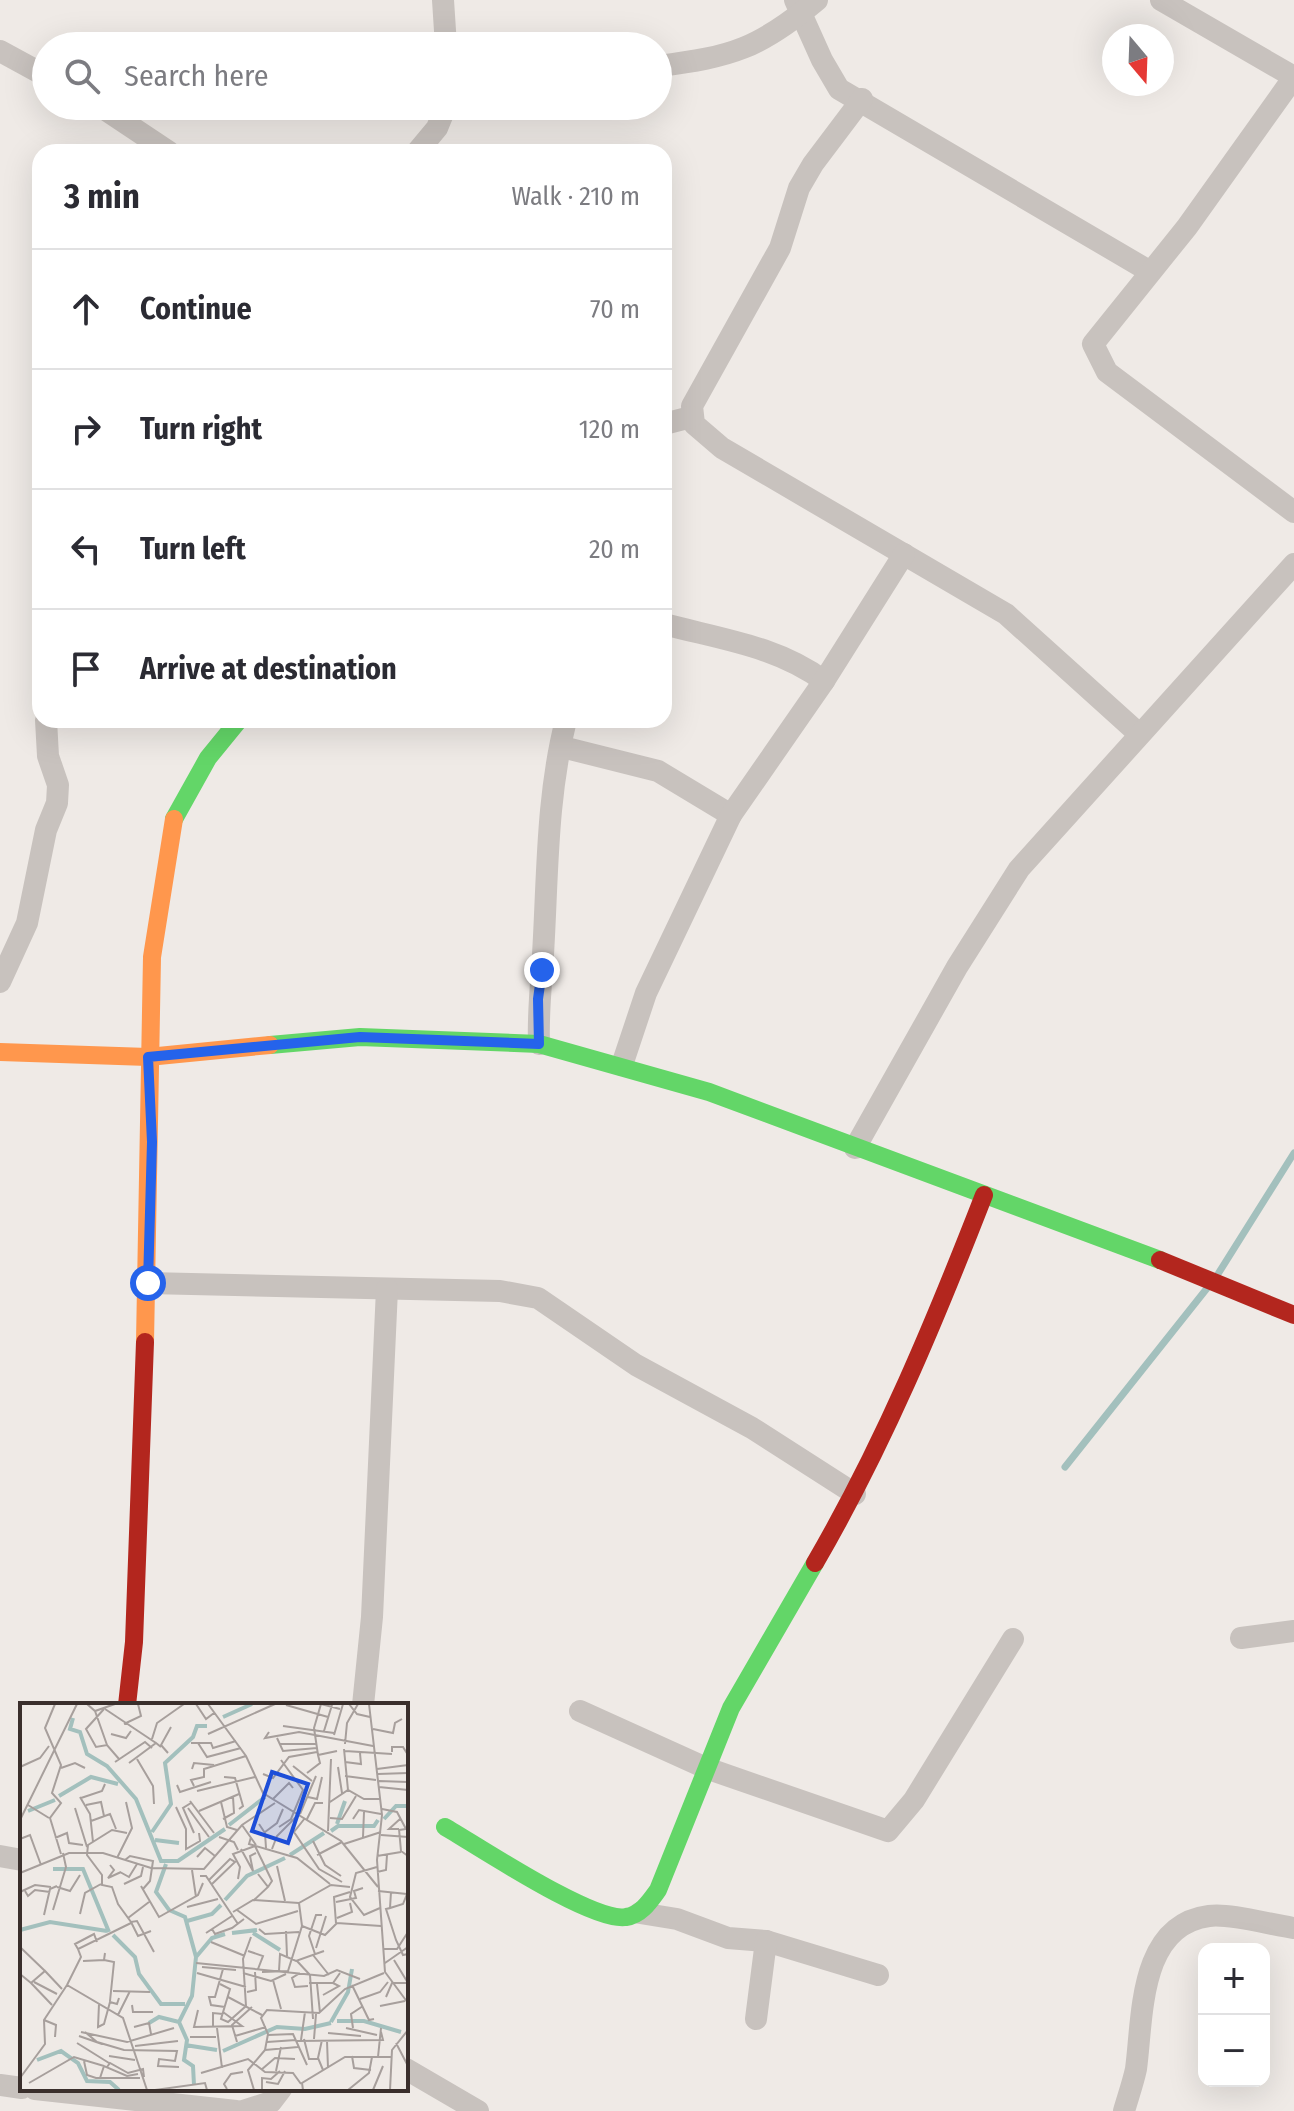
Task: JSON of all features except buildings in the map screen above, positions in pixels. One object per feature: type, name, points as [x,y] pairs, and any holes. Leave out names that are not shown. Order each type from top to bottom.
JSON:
[{"type":"street","points":[[443,0],[445,32]]},
{"type":"street","points":[[1161,0],[1294,77],[1187,227],[1093,344],[1101,365],[1294,512]]},
{"type":"street","points":[[805,4],[822,60],[839,89],[862,99],[1149,271]]},
{"type":"street","points":[[672,64],[710,60],[750,46],[779,32],[805,4]]},
{"type":"street","points":[[0,51],[32,68]]},
{"type":"street","points":[[862,99],[813,164],[799,188],[780,248],[724,345],[692,406],[691,417],[704,435],[722,448],[1006,614],[1138,733]]},
{"type":"street","points":[[121,120],[157,144]]},
{"type":"street","points":[[424,144],[441,120]]},
{"type":"street","points":[[672,422],[691,417]]},
{"type":"street","points":[[622,1065],[646,993],[731,815],[824,681],[904,554]]},
{"type":"street","points":[[855,1148],[950,980],[1019,869],[1138,733],[1294,564]]},
{"type":"street","points":[[672,626],[772,651],[797,661],[824,681]]},
{"type":"street","points":[[0,982],[27,923],[46,830],[57,803],[58,785],[48,756],[46,728]]},
{"type":"street","points":[[127,1703],[134,1642],[137,1473],[148,1283],[152,1142],[148,1057],[152,957],[175,811],[208,758],[232,728]]},
{"type":"street","points":[[539,1044],[538,999],[550,812],[565,728]]},
{"type":"street","points":[[562,747],[658,771],[731,815]]},
{"type":"street","points":[[0,1052],[148,1057],[360,1037],[539,1044],[709,1092],[1214,1280],[1294,1315]]},
{"type":"street","points":[[640,1913],[658,1890],[731,1708],[855,1494],[938,1312],[984,1195]]},
{"type":"street","points":[[148,1283],[500,1291],[538,1298],[636,1365],[752,1428],[855,1494]]},
{"type":"street","points":[[363,1703],[372,1617],[387,1289]]},
{"type":"street","points":[[1241,1638],[1294,1631]]},
{"type":"street","points":[[580,1711],[706,1768],[888,1831],[914,1800],[1013,1639]]},
{"type":"street","points":[[445,1827],[581,1904],[620,1918],[640,1913],[677,1919],[728,1938],[766,1941],[878,1975]]},
{"type":"street","points":[[0,1856],[20,1860]]},
{"type":"street","points":[[1124,2111],[1135,2071],[1140,2007],[1152,1968],[1166,1939],[1184,1924],[1210,1916],[1294,1928]]},
{"type":"street","points":[[756,2019],[766,1941]]},
{"type":"street","points":[[408,2070],[478,2111]]},
{"type":"street","points":[[0,2085],[20,2088]]},
{"type":"street","points":[[53,2091],[236,2111]]},
{"type":"street","points":[[243,2111],[271,2102],[279,2091]]},
{"type":"waterway","points":[[1218,1274],[1294,1153]]},
{"type":"waterway","points":[[1065,1467],[1208,1287]]},
{"type":"traffic: fast","points":[[174,819],[208,758],[232,728]]},
{"type":"traffic: fast","points":[[270,1045],[360,1037],[539,1044],[709,1092],[1160,1260]]},
{"type":"traffic: fast","points":[[445,1827],[588,1908],[610,1916],[626,1917],[641,1910],[658,1890],[731,1708],[815,1563]]},
{"type":"traffic: slow","points":[[145,1342],[152,957],[174,819]]},
{"type":"traffic: slow","points":[[0,1052],[148,1057],[270,1045]]},
{"type":"traffic: jam","points":[[815,1563],[863,1474],[907,1382],[984,1195]]},
{"type":"traffic: jam","points":[[1160,1260],[1294,1315]]},
{"type":"traffic: jam","points":[[127,1703],[134,1642],[145,1342]]},
{"type":"route","points":[[148,1283],[152,1142],[148,1057],[360,1037],[539,1044],[538,999],[542,970]]}]
